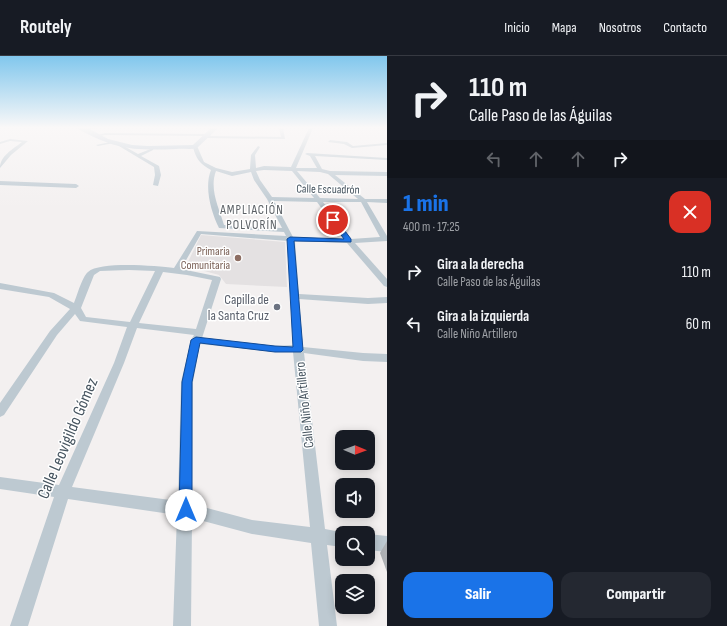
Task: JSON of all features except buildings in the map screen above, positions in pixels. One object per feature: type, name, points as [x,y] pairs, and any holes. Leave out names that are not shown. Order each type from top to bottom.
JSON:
[{"type":"street","points":[[0,166],[9,155]]},
{"type":"street","points":[[197,155],[199,160],[211,167],[232,174],[253,169],[320,170],[330,173],[387,174]]},
{"type":"street","points":[[253,155],[253,169]]},
{"type":"street","points":[[293,169],[301,155]]},
{"type":"street","points":[[312,155],[320,170]]},
{"type":"street","points":[[320,155],[387,160]]},
{"type":"street","points":[[137,156],[156,166],[158,175],[156,185]]},
{"type":"street","points":[[211,167],[211,186],[221,227],[286,230]]},
{"type":"street","name":"Calle Niño Artillero","points":[[253,169],[257,180],[270,199],[290,239],[296,296],[298,350],[328,626]]},
{"type":"street","points":[[293,169],[318,199],[349,241],[387,284]]},
{"type":"street","points":[[177,269],[198,232],[290,239],[349,241],[386,239],[363,200],[330,173]]},
{"type":"street","points":[[0,183],[76,186]]},
{"type":"street","name":"Calle Escuadrón","points":[[270,199],[387,201]]},
{"type":"street","points":[[0,412],[53,333],[76,308],[90,274],[98,269],[177,269],[217,278],[198,336],[187,382],[186,510],[182,626]]},
{"type":"street","name":"Calle Leovigildo Gómez","points":[[19,626],[63,492],[119,363],[133,325],[160,269]]},
{"type":"street","points":[[13,287],[20,281]]},
{"type":"street","points":[[0,286],[13,287],[51,295],[76,308],[83,318],[275,349],[298,350],[363,358],[387,358]]},
{"type":"street","points":[[296,296],[368,301],[387,300]]},
{"type":"street","points":[[0,483],[186,510],[252,527],[335,538]]},
{"type":"street","points":[[375,543],[387,544]]},
{"type":"shaded area","name":"Primaria Comunitaria","points":[[201,235],[285,242],[287,287],[226,284],[219,275],[186,266]]},
{"type":"place","name":"Primaria Comunitaria","points":[[238,258]]},
{"type":"place","name":"Capilla de la Santa Cruz","points":[[277,307]]},
{"type":"district","name":"AMPLIACIÓN POLVORÍN","points":[[252,216]]},
{"type":"route","points":[[186,510],[187,382],[196,340],[275,349],[286,348],[298,350],[296,296],[290,239],[349,241],[333,220]]}]
